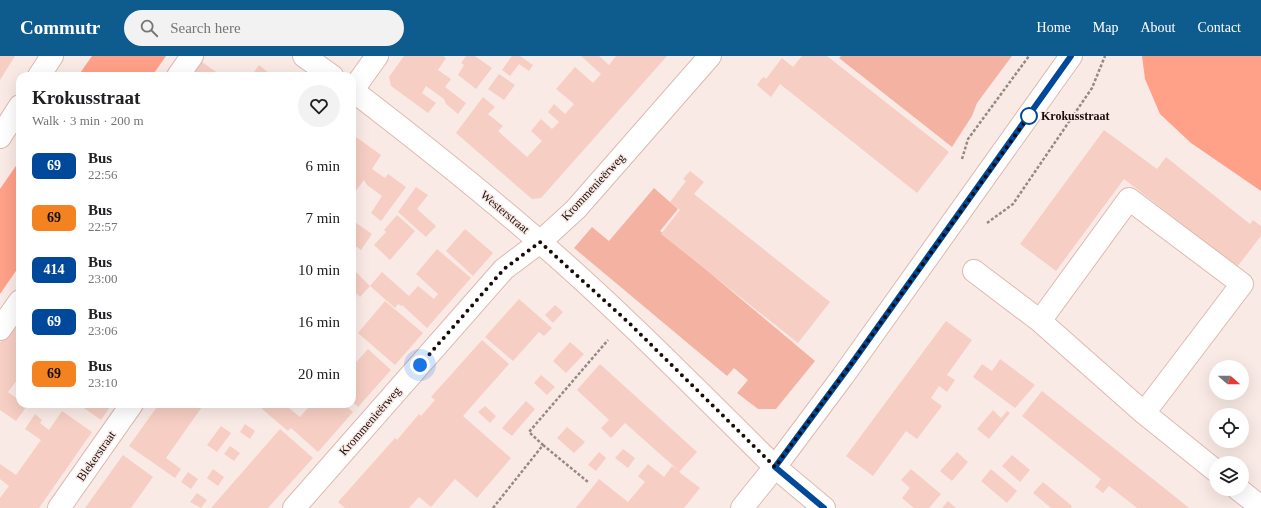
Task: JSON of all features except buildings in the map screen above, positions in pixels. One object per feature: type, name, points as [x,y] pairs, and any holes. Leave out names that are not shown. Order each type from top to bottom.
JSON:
[{"type":"street","points":[[42,72],[52,56]]},
{"type":"street","points":[[181,72],[192,56]]},
{"type":"street","points":[[304,56],[326,72]]},
{"type":"street","points":[[356,85],[377,56]]},
{"type":"street","name":"Krommenieërweg","points":[[294,508],[504,269],[540,242],[576,209],[710,56]]},
{"type":"street","points":[[742,508],[775,467],[852,363],[1071,56]]},
{"type":"street","name":"Westerstraat","points":[[356,94],[441,158],[540,242],[628,322],[775,467],[824,508]]},
{"type":"street","points":[[0,137],[16,112]]},
{"type":"street","points":[[1040,321],[1128,199],[1242,284],[1144,413]]},
{"type":"street","points":[[974,271],[1040,321],[1144,413],[1209,465]]},
{"type":"street","points":[[0,329],[16,307]]},
{"type":"street","name":"Blekerstraat","points":[[59,508],[129,408]]},
{"type":"street","points":[[1247,496],[1261,507]]},
{"type":"path","points":[[588,482],[529,432],[604,345],[628,322]]},
{"type":"path","points":[[493,508],[543,445]]},
{"type":"shaded area","points":[[92,56],[166,56],[155,72],[81,72]]},
{"type":"shaded area","points":[[841,56],[1012,56],[977,103],[972,116],[952,147],[839,58]]},
{"type":"shaded area","points":[[1142,56],[1261,56],[1261,191],[1191,143],[1160,114],[1145,79]]},
{"type":"shaded area","points":[[16,166],[16,271],[0,294],[0,189]]},
{"type":"shaded area","points":[[654,188],[678,209],[660,231],[815,361],[776,409],[758,409],[737,393],[748,380],[734,368],[727,376],[574,248],[592,227],[609,241]]},
{"type":"bus line","name":"69","points":[[824,508],[775,467],[852,363],[1071,56]]},
{"type":"place","name":"Krokusstraat","points":[[1029,116]]},
{"type":"route","points":[[420,365],[504,269],[540,242],[628,322],[775,467],[852,363],[1029,116]]}]
